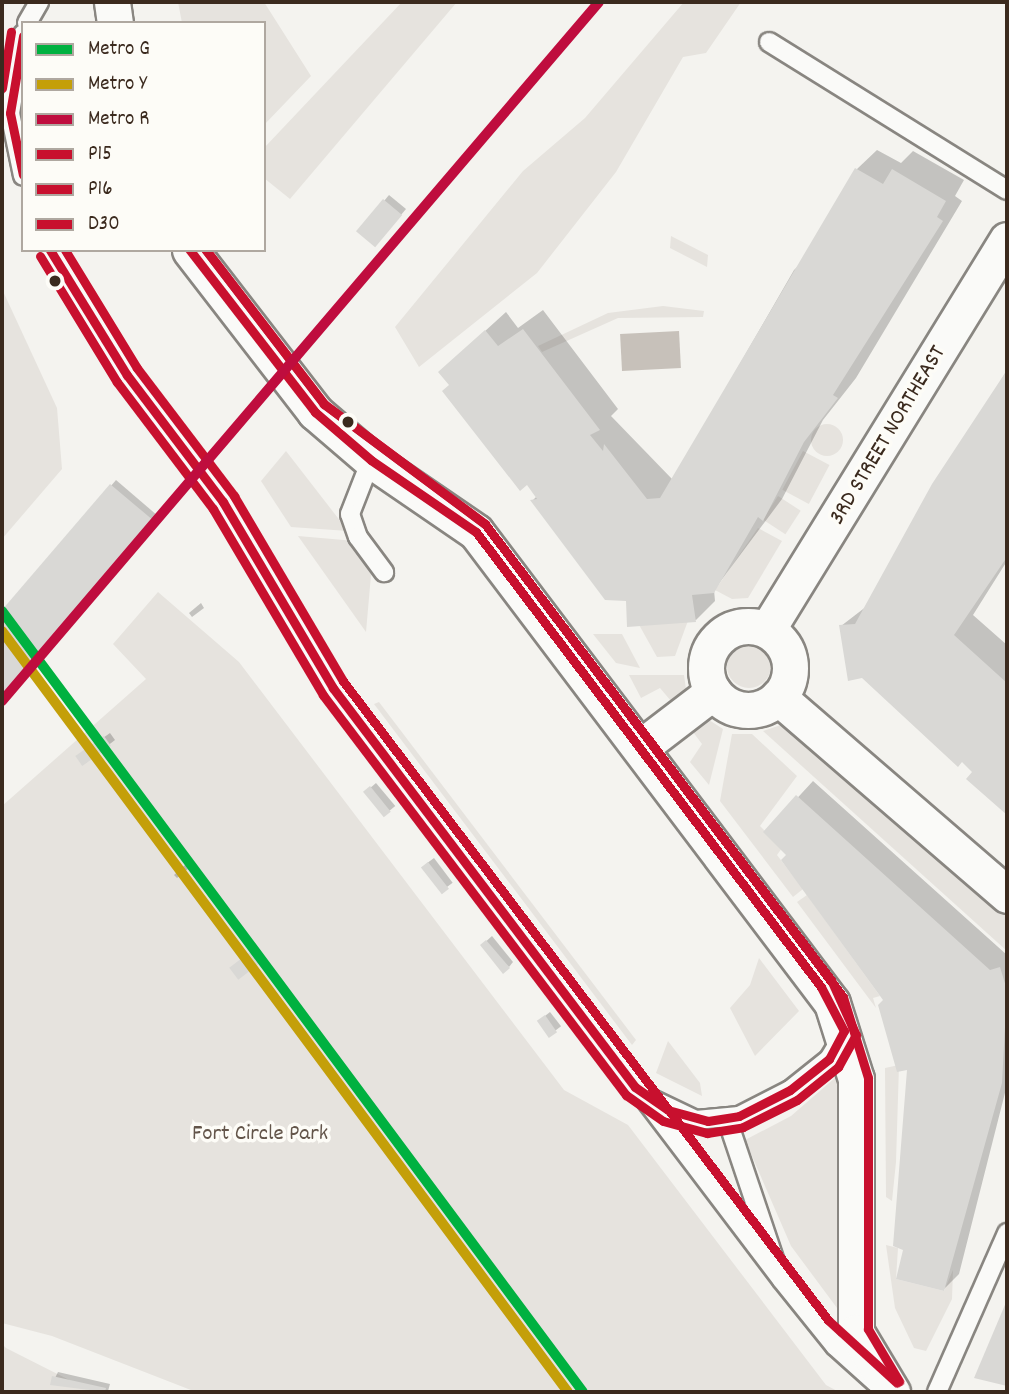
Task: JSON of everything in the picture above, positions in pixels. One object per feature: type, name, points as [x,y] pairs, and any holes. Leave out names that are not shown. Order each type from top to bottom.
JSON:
[{"type":"street","points":[[112,2],[115,21]]},
{"type":"street","name":"3RD STREET NORTHEAST","points":[[767,631],[1007,240]]},
{"type":"street","points":[[192,252],[315,412],[372,460],[476,532],[821,987],[844,1031],[856,1079],[856,1332],[890,1392]]},
{"type":"street","points":[[740,626],[767,631],[789,661],[778,697],[745,710],[713,692],[706,665],[716,640],[740,626]]},
{"type":"street","points":[[641,747],[713,692]]},
{"type":"street","points":[[778,697],[1007,895]]},
{"type":"lane","points":[[28,21],[39,2]]},
{"type":"lane","points":[[769,43],[1007,190]]},
{"type":"lane","points":[[21,44],[10,102],[21,165]]},
{"type":"lane","points":[[51,252],[127,375],[223,502],[333,688],[782,1280],[835,1346],[890,1392]]},
{"type":"lane","points":[[372,460],[350,514],[358,537],[384,572]]},
{"type":"lane","points":[[635,1087],[681,1116],[727,1119],[790,1090],[829,1059],[844,1031]]},
{"type":"lane","points":[[727,1119],[782,1280]]},
{"type":"lane","points":[[937,1392],[1007,1233]]},
{"type":"shaded area","points":[[178,2],[264,2],[311,76],[266,123],[266,21],[182,21]]},
{"type":"shaded area","points":[[402,2],[457,2],[290,199],[266,180],[266,146]]},
{"type":"shaded area","points":[[684,2],[741,2],[706,53],[683,57],[616,172],[537,273],[419,367],[395,327],[523,171],[585,118]]},
{"type":"shaded area","points":[[671,236],[708,255],[707,267],[670,248]]},
{"type":"shaded area","points":[[2,289],[57,408],[62,469],[2,539]]},
{"type":"shaded area","points":[[663,306],[704,311],[703,317],[618,318],[542,352],[538,346],[608,313]]},
{"type":"shaded area","points":[[679,331],[681,368],[622,371],[620,334]]},
{"type":"shaded area","points":[[827,424],[838,429],[843,440],[838,451],[827,456],[816,451],[811,440],[816,429]]},
{"type":"shaded area","points":[[286,451],[348,531],[291,527],[261,481]]},
{"type":"shaded area","points":[[803,451],[829,465],[809,504],[782,490]]},
{"type":"shaded area","points":[[778,496],[801,511],[785,534],[763,519]]},
{"type":"shaded area","points":[[758,528],[782,541],[748,598],[732,599],[715,590]]},
{"type":"shaded area","points":[[298,536],[355,541],[371,575],[366,632]]},
{"type":"shaded area","name":"Fort Circle Park","points":[[158,592],[239,662],[564,1090],[628,1125],[826,1385],[839,1392],[196,1392],[52,1336],[2,1323],[2,806],[146,679],[113,644]]},
{"type":"shaded area","points":[[689,618],[675,656],[657,657],[638,623]]},
{"type":"shaded area","points":[[593,634],[622,634],[640,668],[616,663]]},
{"type":"shaded area","points":[[749,644],[758,645],[765,650],[770,657],[770,675],[765,682],[758,687],[749,688],[740,687],[733,682],[728,675],[727,666],[728,657],[733,650],[740,645]]},
{"type":"shaded area","points":[[629,675],[684,675],[686,689],[671,701],[660,688],[641,698]]},
{"type":"shaded area","points":[[379,702],[636,1040],[632,1045],[374,704]]},
{"type":"shaded area","points":[[709,720],[723,729],[709,785],[690,762],[702,744],[693,732]]},
{"type":"shaded area","points":[[787,723],[1007,915],[1007,951],[763,731]]},
{"type":"shaded area","points":[[732,734],[752,734],[797,776],[760,826],[782,848],[777,855],[803,889],[793,897],[720,801]]},
{"type":"shaded area","points":[[807,895],[880,996],[873,998],[876,1008],[797,902]]},
{"type":"shaded area","points":[[759,958],[799,1011],[755,1056],[730,1008],[750,985]]},
{"type":"shaded area","points":[[668,1041],[700,1083],[702,1096],[656,1073]]},
{"type":"shaded area","points":[[899,1065],[892,1201],[886,1197],[885,1068]]},
{"type":"shaded area","points":[[836,1077],[841,1081],[840,1312],[791,1246],[745,1140],[791,1116]]},
{"type":"shaded area","points":[[886,1245],[898,1248],[896,1279],[944,1291],[953,1270],[952,1299],[926,1351],[914,1348],[895,1308]]},
{"type":"shaded area","points":[[2,1344],[6,1348],[93,1392],[2,1392]]},
{"type":"building","points":[[855,168],[883,184],[892,169],[946,201],[937,217],[943,221],[833,395],[838,398],[804,442],[763,521],[758,517],[714,593],[692,595],[696,622],[627,627],[626,601],[605,600],[530,500],[537,499],[527,485],[520,491],[442,391],[449,385],[438,372],[485,330],[498,346],[523,329],[600,430],[590,435],[603,451],[604,444],[647,499],[660,498]]},
{"type":"building","points":[[383,199],[402,215],[375,247],[356,231]]},
{"type":"building","points":[[1007,370],[1007,557],[954,635],[1007,683],[1007,815],[966,779],[972,772],[962,762],[958,767],[862,678],[848,681],[839,625],[855,624],[932,484]]},
{"type":"building","points":[[110,484],[154,521],[2,699],[2,610]]},
{"type":"building","points":[[104,736],[111,746],[82,766],[75,756]]},
{"type":"building","points":[[370,786],[391,812],[384,817],[363,792]]},
{"type":"building","points":[[796,795],[990,970],[1000,967],[1007,990],[1002,1083],[944,1291],[896,1279],[903,1250],[893,1246],[907,1070],[897,1072],[878,1005],[883,1000],[781,860],[786,855],[763,832]]},
{"type":"building","points":[[428,862],[449,889],[442,894],[421,868]]},
{"type":"building","points":[[486,940],[510,968],[503,974],[480,945]]},
{"type":"building","points":[[250,952],[259,964],[238,980],[229,968]]},
{"type":"building","points":[[545,1015],[557,1032],[549,1038],[537,1021]]},
{"type":"building","points":[[1007,1300],[1007,1386],[974,1378]]},
{"type":"building","points":[[52,1376],[106,1388],[105,1392],[50,1385]]},
{"type":"metro line","name":"R","points":[[2,701],[599,2]]},
{"type":"metro line","name":"G","points":[[2,611],[583,1392]]},
{"type":"metro line","name":"Y","points":[[2,631],[568,1392]]},
{"type":"transit line","name":"P16","points":[[2,88],[11,32]]},
{"type":"transit line","name":"P15","points":[[21,48],[10,113],[21,165]]},
{"type":"transit line","name":"P15","points":[[51,252],[127,375],[223,502],[333,688],[635,1087],[668,1110],[708,1121],[739,1116],[790,1090],[829,1059],[844,1031],[821,987],[476,532],[371,460],[315,412],[192,252]]},
{"type":"transit line","name":"D30","points":[[66,252],[137,368],[234,496],[343,681],[828,1320],[897,1383]]},
{"type":"transit line","name":"P16","points":[[40,256],[117,382],[213,509],[323,695],[626,1095],[663,1121],[707,1133],[743,1127],[797,1100],[838,1067],[856,1035],[831,980],[485,524],[324,404],[208,252]]},
{"type":"transit line","name":"D30","points":[[208,252],[324,404],[485,524],[843,997],[868,1078],[868,1329],[899,1381]]}]
